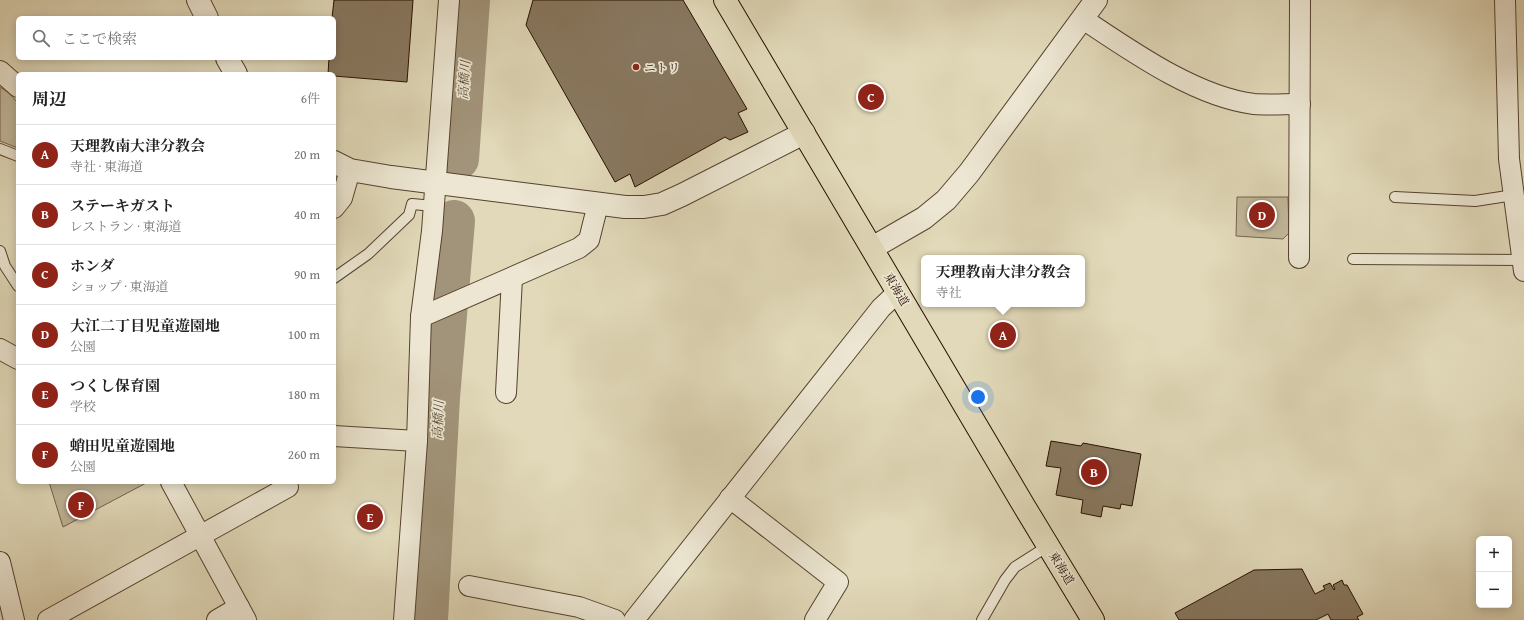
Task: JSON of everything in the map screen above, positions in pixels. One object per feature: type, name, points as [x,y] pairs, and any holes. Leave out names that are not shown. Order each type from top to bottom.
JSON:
[{"type":"highway","name":"東海道","points":[[725,0],[1093,620]]},
{"type":"street","points":[[198,0],[206,16]]},
{"type":"street","points":[[404,620],[449,0]]},
{"type":"street","points":[[872,248],[924,218],[946,200],[969,173],[1096,0]]},
{"type":"street","points":[[1299,258],[1300,0]]},
{"type":"street","points":[[1505,0],[1510,159],[1523,266]]},
{"type":"street","points":[[1083,19],[1180,79],[1210,93],[1254,104],[1300,104]]},
{"type":"street","points":[[228,60],[235,72]]},
{"type":"street","points":[[0,71],[16,85]]},
{"type":"street","points":[[336,206],[342,198],[342,166],[391,177],[598,204],[644,207],[662,204],[772,151],[804,133]]},
{"type":"street","points":[[427,315],[579,248],[590,240],[598,204]]},
{"type":"street","points":[[506,393],[512,278]]},
{"type":"street","points":[[634,620],[881,308],[898,292]]},
{"type":"street","points":[[0,349],[16,358]]},
{"type":"street","points":[[336,436],[417,441]]},
{"type":"street","points":[[172,484],[243,614],[217,620]]},
{"type":"street","points":[[48,620],[288,487]]},
{"type":"street","points":[[730,498],[838,582],[815,620]]},
{"type":"street","points":[[0,562],[14,620]]},
{"type":"street","points":[[469,586],[579,607],[615,620]]},
{"type":"lane","points":[[0,149],[16,155]]},
{"type":"lane","points":[[1395,197],[1475,201],[1514,195]]},
{"type":"lane","points":[[336,277],[368,254],[410,215],[412,204],[434,206]]},
{"type":"lane","points":[[0,251],[5,266],[16,283]]},
{"type":"lane","points":[[1353,259],[1523,266]]},
{"type":"lane","points":[[982,620],[1005,580],[1015,567],[1048,546]]},
{"type":"shaded area","points":[[0,87],[9,93],[16,101],[16,147],[0,141]]},
{"type":"shaded area","points":[[1237,197],[1288,197],[1289,233],[1283,239],[1236,236]]},
{"type":"shaded area","points":[[50,484],[144,484],[63,527]]},
{"type":"building","points":[[334,0],[413,0],[407,82],[336,76],[336,72],[328,72],[329,60],[336,60],[336,16],[332,16]]},
{"type":"building","name":"ニトリ","points":[[533,0],[683,0],[747,109],[738,113],[748,132],[730,140],[725,137],[635,187],[630,174],[615,182],[526,25]]},
{"type":"building","points":[[1051,441],[1081,446],[1083,443],[1141,454],[1132,506],[1121,504],[1120,509],[1103,506],[1101,517],[1081,513],[1083,500],[1056,495],[1061,468],[1046,466]]},
{"type":"building","points":[[1302,569],[1315,594],[1325,589],[1323,586],[1330,583],[1334,590],[1333,585],[1342,580],[1344,585],[1347,585],[1363,614],[1357,617],[1359,620],[1331,620],[1328,614],[1316,620],[1179,620],[1175,613],[1254,570]]},
{"type":"waterway","name":"高橋川","points":[[458,159],[469,0]]},
{"type":"waterway","name":"高橋川","points":[[427,620],[439,397],[454,221]]},
{"type":"place","name":"ニトリ","points":[[636,67]]},
{"type":"place","name":"ホンダ","points":[[871,97]]},
{"type":"place","name":"大江二丁目児童遊園地","points":[[1262,215]]},
{"type":"place","name":"天理教南大津分教会","points":[[1003,335]]},
{"type":"place","name":"ステーキガスト","points":[[1094,472]]},
{"type":"place","name":"蛸田児童遊園地","points":[[81,505]]},
{"type":"place","name":"つくし保育園","points":[[370,517]]}]
